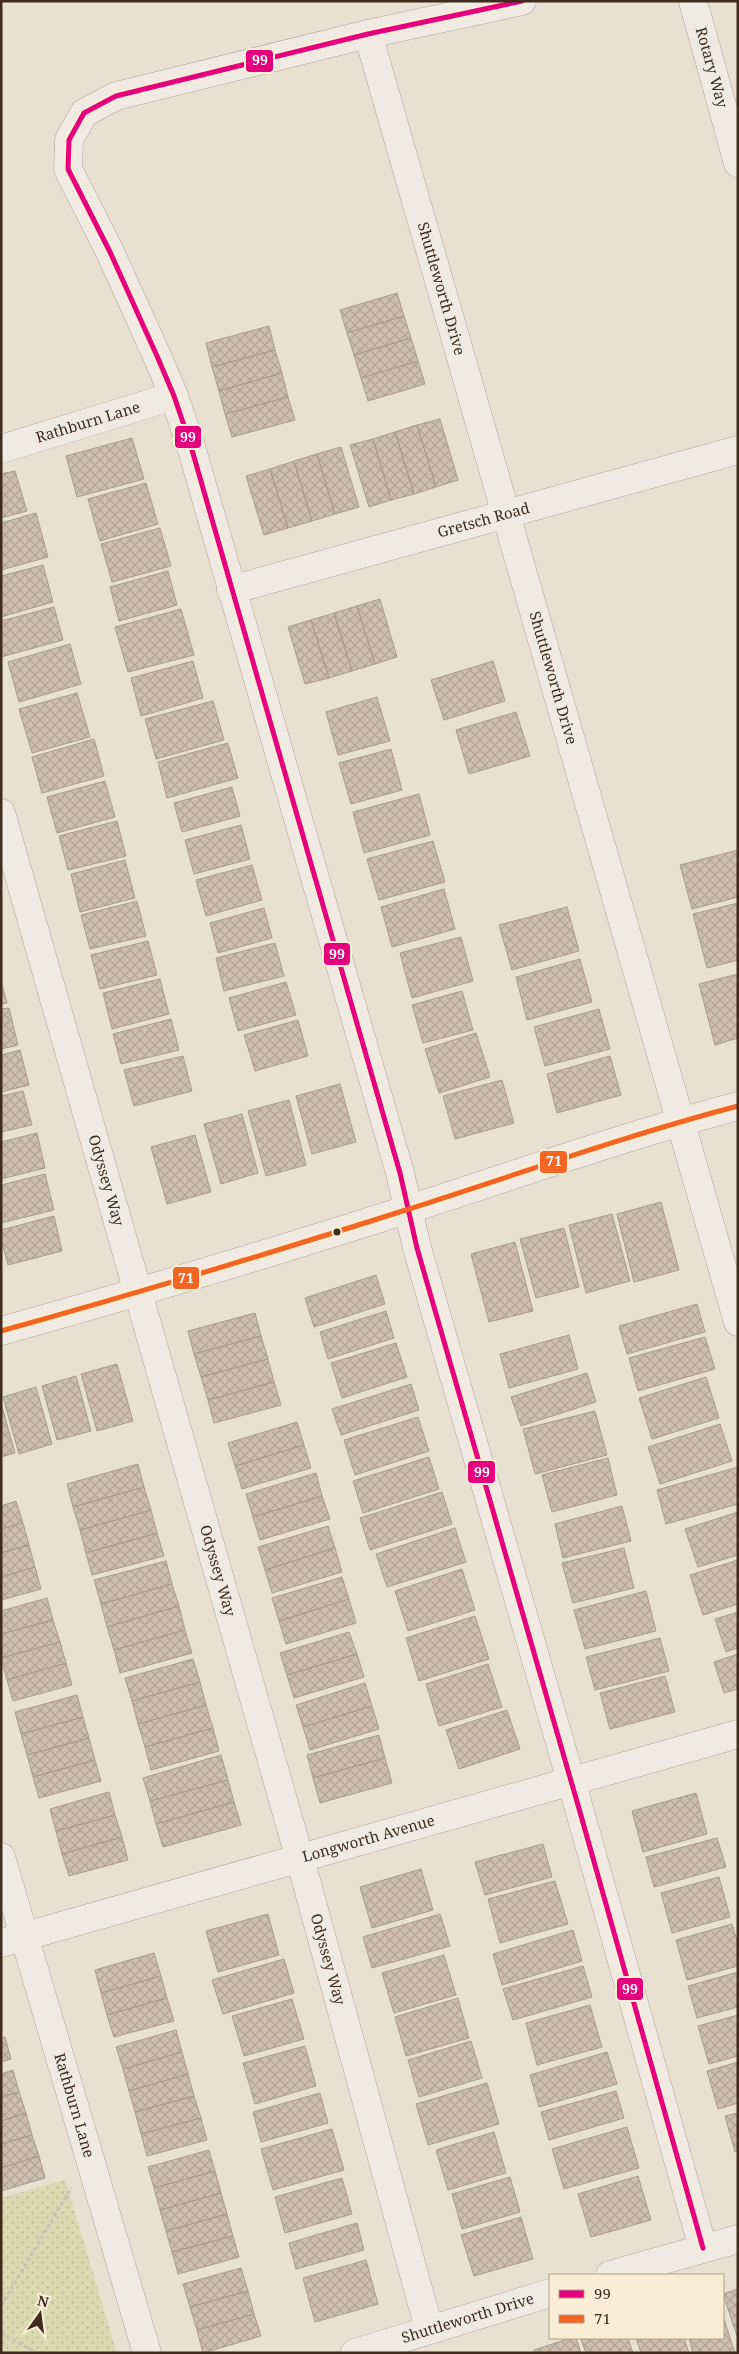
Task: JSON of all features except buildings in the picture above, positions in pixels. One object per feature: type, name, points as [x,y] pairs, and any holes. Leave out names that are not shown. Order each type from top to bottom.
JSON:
[{"type":"street","points":[[522,1],[368,34],[116,96],[84,113],[70,140],[68,169],[110,252],[174,396],[190,443],[400,1173],[417,1248],[572,1782],[703,2248]]},
{"type":"street","name":"Rotary Way","points":[[693,1],[731,116],[738,163]]},
{"type":"street","name":"Shuttleworth Drive","points":[[368,34],[738,1322]]},
{"type":"street","name":"Rathburn Lane","points":[[1,449],[174,396]]},
{"type":"street","name":"Gretsch Road","points":[[231,590],[738,450]]},
{"type":"street","name":"Odyssey Way","points":[[1,813],[137,1293],[301,1859],[429,2329]]},
{"type":"street","points":[[1,1331],[137,1293],[409,1209],[681,1121],[738,1106]]},
{"type":"street","name":"Longworth Avenue","points":[[13,1940],[738,1734]]},
{"type":"street","name":"Rathburn Lane","points":[[1,1857],[13,1940],[94,2175],[147,2353]]},
{"type":"street","points":[[613,2274],[738,2239]]},
{"type":"street","name":"Shuttleworth Drive","points":[[355,2353],[549,2293]]},
{"type":"path","points":[[1,2306],[75,2181],[94,2175]]},
{"type":"path","points":[[1,2333],[37,2353]]},
{"type":"green space","points":[[65,2180],[117,2353],[1,2353],[1,2198]]},
{"type":"transit line","name":"99","points":[[522,1],[368,34],[116,96],[84,113],[69,140],[68,169],[110,252],[157,356],[174,396],[190,443],[400,1173],[417,1248],[580,1812],[703,2248]]},
{"type":"transit line","name":"71","points":[[1,1331],[257,1256],[614,1142],[738,1106]]}]
